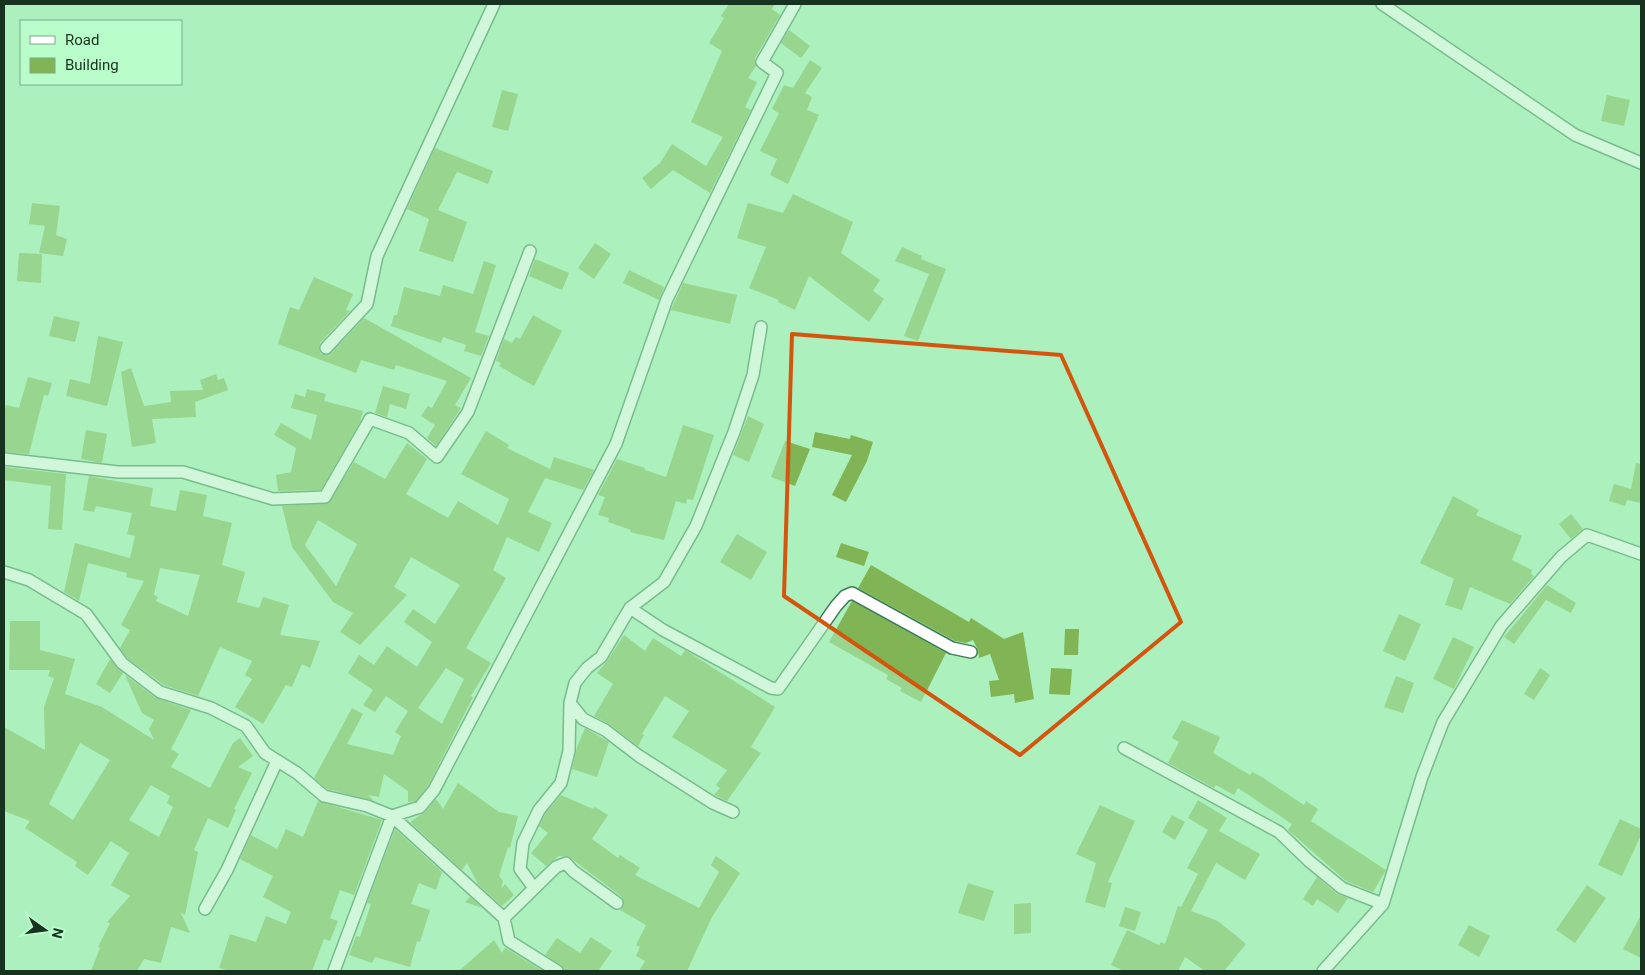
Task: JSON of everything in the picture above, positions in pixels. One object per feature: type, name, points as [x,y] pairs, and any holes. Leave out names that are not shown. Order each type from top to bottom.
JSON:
[{"type":"street","points":[[326,348],[367,304],[377,256],[494,4]]},
{"type":"street","points":[[392,816],[420,808],[434,790],[616,444],[667,299],[777,73],[762,62],[795,4]]},
{"type":"street","points":[[1382,4],[1576,135],[1641,163]]},
{"type":"street","points":[[4,459],[118,472],[183,472],[273,499],[326,497],[370,419],[409,433],[438,458],[468,412],[530,251]]},
{"type":"street","points":[[534,888],[520,870],[523,843],[539,810],[561,783],[569,751],[570,703],[575,683],[587,668],[602,657],[630,608],[664,582],[696,526],[734,432],[753,375],[761,327]]},
{"type":"street","points":[[1323,971],[1383,904],[1422,777],[1442,722],[1501,626],[1561,557],[1586,535],[1641,554]]},
{"type":"street","points":[[4,572],[29,580],[86,614],[122,663],[160,692],[211,708],[246,726],[265,753],[297,773],[324,796],[368,806],[392,816],[504,918],[509,941],[557,971]]},
{"type":"street","points":[[630,608],[663,630],[771,688],[778,689],[836,606],[845,596],[852,593],[952,648],[971,652]]},
{"type":"street","points":[[570,703],[583,719],[605,730],[639,756],[713,803],[733,812]]},
{"type":"street","points":[[1124,748],[1278,832],[1342,888],[1383,904]]},
{"type":"street","points":[[205,909],[227,870],[277,761]]},
{"type":"street","points":[[334,971],[392,816]]},
{"type":"street","points":[[504,918],[556,867],[566,863],[573,871],[617,903]]},
{"type":"highlighted area","points":[[792,334],[1061,355],[1181,622],[1020,755],[784,596]]},
{"type":"building","points":[[729,4],[775,4],[772,9],[780,15],[755,58],[756,66],[748,78],[757,82],[745,107],[751,110],[710,193],[673,170],[651,189],[642,178],[660,163],[672,144],[706,166],[723,137],[691,122],[722,51],[709,43],[724,18],[721,16]]},
{"type":"building","points":[[789,30],[810,46],[801,58],[781,43]]},
{"type":"building","points":[[810,60],[822,68],[805,93],[812,97],[807,110],[819,115],[788,184],[770,175],[777,159],[760,151],[779,113],[772,109],[784,85],[793,88]]},
{"type":"building","points":[[502,90],[518,94],[508,131],[492,127]]},
{"type":"building","points":[[1607,95],[1630,100],[1624,126],[1601,121]]},
{"type":"building","points":[[435,148],[493,171],[488,184],[457,172],[438,210],[467,222],[453,262],[419,251],[429,219],[407,209]]},
{"type":"building","points":[[793,194],[853,222],[841,253],[880,280],[873,291],[884,299],[869,322],[809,276],[795,310],[778,302],[779,300],[749,288],[766,247],[737,238],[748,203],[783,213]]},
{"type":"building","points":[[32,203],[60,206],[56,235],[67,239],[63,256],[39,253],[45,226],[29,224]]},
{"type":"building","points":[[595,243],[611,254],[594,279],[578,268]]},
{"type":"building","points":[[902,247],[922,256],[921,259],[946,269],[918,341],[904,336],[929,274],[895,261]]},
{"type":"building","points":[[19,253],[42,254],[41,283],[17,281]]},
{"type":"building","points":[[535,259],[569,273],[562,290],[529,276]]},
{"type":"building","points":[[484,261],[496,265],[475,332],[489,336],[481,356],[464,351],[466,345],[443,337],[441,343],[391,326],[394,315],[397,315],[404,287],[440,296],[443,285],[473,294]]},
{"type":"building","points":[[629,270],[664,287],[659,300],[623,283]]},
{"type":"building","points":[[314,277],[353,294],[346,310],[350,311],[320,343],[319,350],[321,354],[331,353],[364,318],[471,378],[455,405],[461,408],[436,446],[427,438],[435,425],[421,416],[428,406],[432,408],[447,381],[396,365],[394,370],[361,360],[356,373],[278,344],[290,307],[299,310]]},
{"type":"building","points":[[683,283],[737,295],[730,324],[671,310]]},
{"type":"building","points":[[533,315],[562,331],[534,386],[499,366],[501,363],[496,361],[504,339],[512,343],[516,337],[520,339]]},
{"type":"building","points":[[54,316],[80,322],[75,342],[49,336]]},
{"type":"building","points":[[98,336],[123,342],[107,406],[66,396],[70,379],[90,384]]},
{"type":"building","points":[[131,368],[144,406],[171,402],[170,391],[203,390],[200,380],[216,374],[218,380],[224,378],[228,390],[195,402],[196,417],[152,419],[156,443],[132,447],[121,372]]},
{"type":"building","points":[[28,377],[52,383],[48,396],[44,395],[29,454],[4,452],[4,413],[6,405],[19,408]]},
{"type":"building","points":[[383,386],[410,394],[406,409],[390,404],[387,417],[375,413]]},
{"type":"building","points":[[307,389],[326,394],[324,401],[363,411],[360,422],[321,490],[278,491],[276,475],[291,472],[296,448],[274,435],[281,423],[311,440],[317,415],[291,408],[295,394],[305,397]]},
{"type":"building","points":[[748,416],[764,424],[749,462],[733,455]]},
{"type":"building","points":[[683,425],[714,435],[693,500],[687,499],[686,504],[676,501],[664,540],[630,532],[631,530],[608,522],[609,518],[598,515],[605,497],[598,495],[617,459],[666,477]]},
{"type":"building","points":[[86,430],[107,434],[102,463],[81,459]]},
{"type":"building","points":[[486,431],[509,445],[507,448],[550,469],[554,457],[594,470],[583,490],[545,478],[528,512],[552,523],[539,552],[507,537],[493,570],[506,578],[466,648],[491,663],[471,696],[473,697],[428,786],[416,801],[408,802],[408,791],[384,774],[379,797],[368,795],[374,801],[327,789],[314,778],[352,708],[363,714],[347,744],[393,755],[401,736],[395,732],[408,711],[386,696],[375,712],[363,705],[373,690],[348,673],[359,655],[374,665],[387,646],[417,667],[432,642],[404,622],[413,609],[435,624],[460,585],[411,557],[394,587],[407,595],[360,645],[340,632],[353,613],[333,602],[292,547],[282,506],[329,503],[354,462],[385,479],[407,443],[427,459],[406,494],[448,518],[458,501],[498,525],[509,499],[461,474]],"holes":[[[318,520],[357,544],[336,586],[305,545]],[[446,668],[464,679],[442,724],[418,708]]]},
{"type":"building","points":[[815,432],[850,439],[851,435],[873,442],[867,461],[846,502],[832,495],[852,455],[812,447]]},
{"type":"building","points":[[785,441],[810,449],[795,486],[771,477]]},
{"type":"building","points":[[1636,463],[1641,464],[1641,503],[1627,500],[1625,506],[1609,501],[1614,484],[1631,489]]},
{"type":"building","points":[[4,467],[66,474],[62,530],[48,529],[51,486],[4,480]]},
{"type":"building","points":[[89,476],[153,488],[150,506],[176,511],[180,490],[207,495],[203,516],[232,523],[222,565],[245,572],[237,602],[259,608],[263,597],[289,605],[280,635],[320,641],[310,668],[302,664],[292,687],[286,685],[263,724],[235,707],[252,679],[245,675],[252,661],[220,647],[198,696],[164,685],[127,658],[120,648],[130,630],[121,625],[144,581],[126,577],[127,573],[88,563],[79,601],[64,592],[75,543],[130,558],[135,536],[127,534],[132,513],[96,506],[94,512],[83,510]],"holes":[[[160,568],[200,575],[188,616],[156,601],[158,597],[154,595]]]},
{"type":"building","points":[[1453,496],[1479,510],[1476,515],[1522,536],[1512,560],[1532,570],[1531,574],[1534,576],[1510,604],[1470,587],[1462,610],[1445,605],[1454,579],[1420,563]]},
{"type":"building","points":[[1571,514],[1583,529],[1571,539],[1559,524]]},
{"type":"building","points":[[737,534],[767,552],[751,580],[720,562]]},
{"type":"building","points":[[841,543],[869,552],[864,566],[836,557]]},
{"type":"building","points":[[871,565],[969,622],[971,618],[1004,639],[1023,632],[1034,699],[1015,703],[1014,694],[991,697],[989,681],[999,680],[990,654],[979,658],[978,650],[973,640],[966,643],[955,641],[858,588]]},
{"type":"building","points":[[1547,585],[1576,603],[1571,613],[1546,600],[1514,644],[1504,637]]},
{"type":"building","points":[[852,601],[946,653],[921,702],[900,691],[902,688],[886,679],[888,675],[829,642]]},
{"type":"building","points":[[1399,614],[1421,624],[1405,661],[1383,651]]},
{"type":"building","points":[[10,621],[40,621],[40,650],[75,659],[65,694],[102,707],[154,740],[149,729],[154,720],[142,713],[125,675],[156,698],[191,710],[171,749],[179,754],[171,767],[210,788],[233,743],[240,738],[253,756],[238,767],[252,773],[234,809],[236,810],[228,828],[208,818],[194,850],[198,852],[185,915],[181,913],[190,933],[171,927],[161,963],[144,959],[137,971],[91,971],[100,948],[98,947],[110,923],[107,922],[130,896],[111,885],[129,853],[111,841],[88,875],[75,866],[77,862],[25,828],[30,821],[4,811],[4,727],[45,750],[44,707],[54,678],[48,676],[50,670],[9,670]],"holes":[[[80,743],[110,760],[73,820],[49,804]],[[151,785],[170,796],[167,803],[173,807],[159,837],[129,820]]]},
{"type":"building","points":[[1065,629],[1079,629],[1078,655],[1064,655]]},
{"type":"building","points":[[624,635],[645,651],[653,638],[681,656],[685,650],[775,707],[751,747],[761,753],[727,801],[714,795],[720,788],[716,785],[727,770],[672,737],[689,711],[665,696],[642,734],[644,735],[638,746],[609,724],[594,716],[613,684],[597,673]]},
{"type":"building","points":[[1453,637],[1474,647],[1454,689],[1433,679]]},
{"type":"building","points":[[110,659],[123,673],[110,693],[96,684]]},
{"type":"building","points":[[1051,668],[1072,669],[1070,695],[1049,694]]},
{"type":"building","points":[[1540,668],[1550,675],[1534,700],[1524,694]]},
{"type":"building","points":[[1396,676],[1414,683],[1403,713],[1384,707]]},
{"type":"building","points":[[1182,720],[1220,737],[1213,753],[1250,775],[1252,772],[1260,776],[1304,805],[1306,801],[1318,809],[1311,821],[1386,870],[1373,892],[1346,881],[1288,830],[1292,824],[1238,788],[1234,795],[1216,785],[1214,788],[1168,763],[1179,742],[1172,738]]},
{"type":"building","points":[[585,728],[609,742],[597,777],[572,769],[577,747]]},
{"type":"building","points":[[458,783],[499,812],[518,816],[510,848],[508,847],[499,876],[503,881],[501,889],[505,884],[514,895],[502,906],[478,884],[467,863],[462,870],[410,822],[425,812],[436,799],[443,809]]},
{"type":"building","points":[[561,795],[593,809],[595,807],[608,815],[592,839],[618,858],[620,855],[640,868],[635,875],[699,908],[719,872],[711,865],[716,856],[740,873],[712,917],[687,971],[639,971],[645,961],[636,956],[640,947],[636,945],[646,925],[620,910],[624,904],[622,897],[568,856],[559,856],[546,866],[531,853],[548,833],[539,826],[545,814]]},
{"type":"building","points":[[1198,800],[1227,818],[1219,831],[1260,854],[1245,880],[1216,863],[1191,911],[1218,921],[1246,944],[1224,971],[1205,971],[1185,957],[1178,971],[1124,971],[1111,965],[1127,930],[1159,945],[1161,942],[1165,944],[1178,906],[1181,907],[1198,874],[1187,868],[1208,830],[1188,818]]},
{"type":"building","points":[[318,801],[382,820],[354,895],[340,890],[330,918],[338,921],[330,941],[324,939],[312,971],[230,971],[219,968],[230,934],[256,942],[266,916],[286,924],[291,912],[263,897],[273,876],[240,859],[251,835],[277,849],[286,829],[303,837]]},
{"type":"building","points":[[1100,805],[1135,821],[1108,882],[1112,883],[1105,908],[1085,902],[1096,863],[1076,854]]},
{"type":"building","points":[[1172,815],[1185,822],[1175,840],[1162,832]]},
{"type":"building","points":[[1620,819],[1641,829],[1641,835],[1622,876],[1598,865]]},
{"type":"building","points":[[395,829],[442,872],[436,890],[419,883],[411,904],[430,910],[420,942],[417,941],[410,967],[375,957],[372,963],[349,955],[356,936],[360,937],[371,904],[367,903]]},
{"type":"building","points":[[1317,877],[1337,894],[1348,898],[1338,913],[1317,899],[1313,906],[1303,899]]},
{"type":"building","points":[[968,883],[994,891],[984,921],[958,913]]},
{"type":"building","points":[[1587,885],[1606,898],[1575,943],[1556,930]]},
{"type":"building","points":[[470,897],[482,908],[465,902]]},
{"type":"building","points":[[1031,903],[1031,933],[1014,934],[1014,904]]},
{"type":"building","points":[[1125,907],[1141,912],[1135,931],[1119,926]]},
{"type":"building","points":[[1641,915],[1641,958],[1623,949]]},
{"type":"building","points":[[1469,925],[1490,936],[1479,957],[1458,945]]},
{"type":"building","points":[[591,937],[612,951],[598,971],[564,971],[561,965],[545,955],[557,938],[580,953]]},
{"type":"building","points":[[494,940],[502,953],[505,948],[543,971],[459,971]]}]
